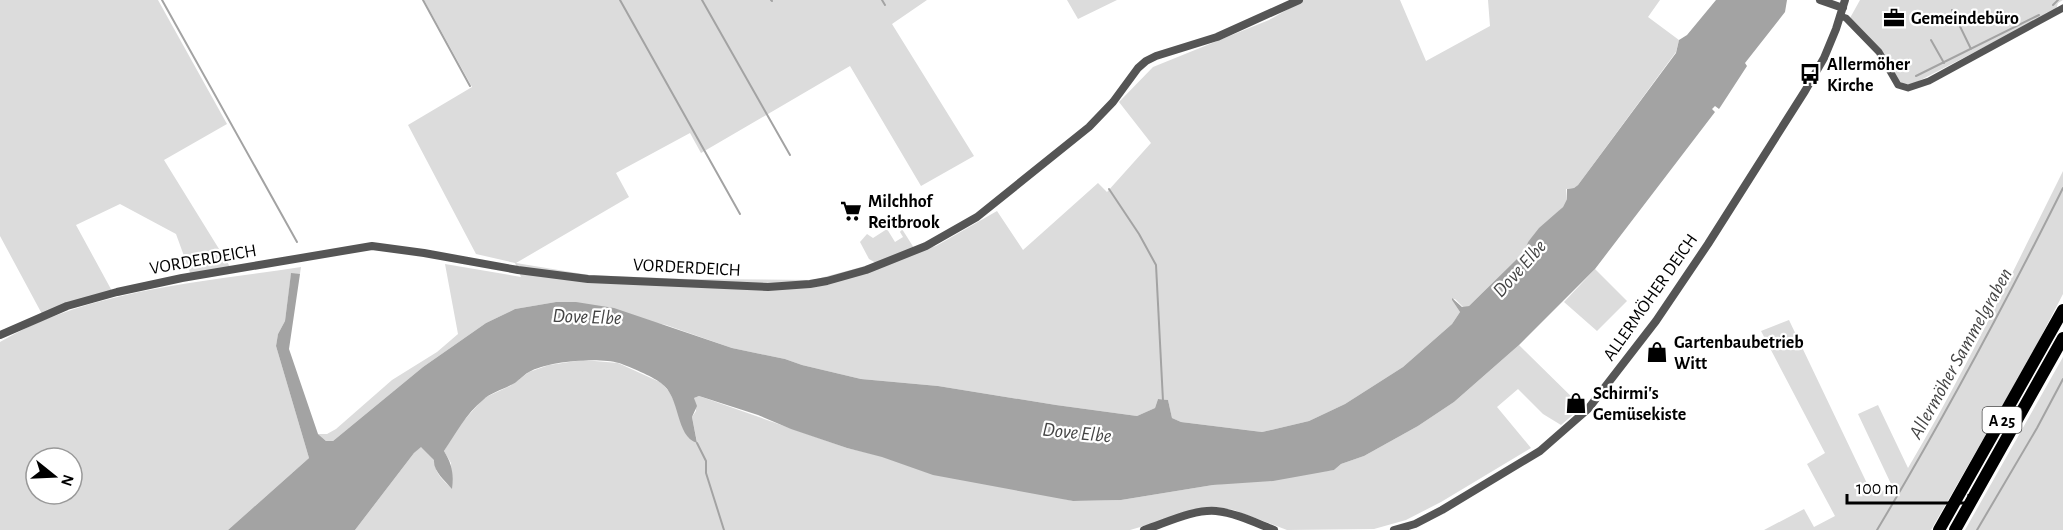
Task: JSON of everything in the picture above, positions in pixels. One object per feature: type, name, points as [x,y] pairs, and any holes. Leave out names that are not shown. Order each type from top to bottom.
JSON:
[{"type":"highway","name":"A 25","points":[[1939,530],[2063,310]]},
{"type":"highway","name":"A 25","points":[[1955,530],[2063,338]]},
{"type":"street","name":"VORDERDEICH","points":[[0,335],[67,306],[117,292],[182,278],[372,246],[588,279],[768,287],[827,281],[866,270],[926,246],[977,218],[1089,127],[1113,102],[1146,61],[1217,37],[1299,0]]},
{"type":"street","points":[[1820,0],[1843,8],[1846,18],[1879,52],[1898,85],[1908,88],[1929,81],[2063,8]]},
{"type":"street","name":"ALLERMÖHER DEICH","points":[[1394,530],[1415,524],[1442,510],[1540,451],[1588,409],[1656,321],[1708,244],[1824,58],[1843,8]]},
{"type":"street","points":[[1144,530],[1190,515],[1215,511],[1234,514],[1274,530]]},
{"type":"shaded area","points":[[0,0],[158,0],[227,124],[164,160],[232,270],[192,278],[176,234],[120,204],[76,225],[112,291],[42,314],[0,236]]},
{"type":"shaded area","points":[[424,0],[927,0],[892,24],[974,156],[921,186],[850,66],[701,153],[690,133],[616,173],[629,197],[516,263],[589,275],[688,279],[813,280],[876,263],[869,259],[860,242],[867,234],[873,238],[887,229],[895,242],[903,237],[900,232],[902,229],[914,248],[884,260],[936,246],[997,211],[1023,250],[1098,183],[1107,192],[1151,143],[1119,102],[1153,67],[1269,20],[1304,0],[1400,0],[1426,61],[1490,26],[1488,0],[1660,0],[1648,17],[1679,40],[1676,52],[1578,185],[1566,189],[1567,199],[1563,207],[1528,242],[1524,252],[1469,306],[1464,308],[1455,299],[1452,300],[1460,312],[1452,324],[1403,367],[1345,404],[1309,421],[1262,432],[1181,422],[1172,418],[1168,400],[1158,399],[1155,408],[1137,416],[938,386],[861,379],[732,348],[666,325],[556,302],[515,309],[486,323],[423,367],[333,441],[326,441],[318,434],[327,434],[336,429],[392,380],[437,352],[458,334],[445,264],[521,277],[515,263],[476,254],[408,125],[472,87]]},
{"type":"shaded area","points":[[1067,0],[1117,0],[1078,19]]},
{"type":"shaded area","points":[[1860,0],[2063,0],[2058,3],[2056,10],[1913,84],[1906,85],[1899,81],[1883,54],[1850,18]]},
{"type":"shaded area","points":[[2063,171],[2063,294],[2031,356],[1931,530],[1764,530],[1804,509],[1814,527],[1835,516],[1807,464],[1825,453],[1761,331],[1789,320],[1873,496],[1892,486],[1858,414],[1878,405],[1908,468],[1969,358]]},
{"type":"shaded area","points":[[301,267],[300,274],[291,274],[285,321],[278,334],[276,346],[309,458],[228,530],[0,530],[0,342],[34,324],[70,310],[107,299],[185,284]]},
{"type":"shaded area","points":[[1595,269],[1627,301],[1597,331],[1564,302]]},
{"type":"shaded area","points":[[1519,345],[1582,407],[1561,425],[1543,414],[1518,389],[1497,407],[1531,448],[1441,502],[1406,520],[1374,529],[1287,530],[1234,510],[1214,507],[1130,530],[355,530],[421,446],[435,460],[437,472],[452,488],[451,463],[444,451],[458,427],[484,398],[510,386],[529,372],[549,365],[583,360],[618,363],[662,383],[678,410],[683,428],[697,442],[692,417],[696,411],[694,398],[699,396],[847,448],[1073,501],[1121,500],[1213,485],[1334,470],[1341,464],[1364,456],[1418,426],[1454,402]]},
{"type":"shaded area","points":[[2063,357],[2063,530],[1965,530]]},
{"type":"water","name":"Dove Elbe","points":[[1716,0],[1787,0],[1785,12],[1745,63],[1747,66],[1719,109],[1715,106],[1712,109],[1715,112],[1595,269],[1519,345],[1454,402],[1418,426],[1364,456],[1341,464],[1334,470],[1273,481],[1213,485],[1121,500],[1073,501],[933,475],[882,457],[847,448],[699,396],[694,398],[697,406],[692,417],[697,443],[685,433],[672,397],[661,383],[619,363],[587,360],[538,368],[527,373],[514,384],[489,395],[477,405],[444,451],[452,469],[452,489],[437,472],[434,460],[421,447],[355,530],[228,530],[309,458],[276,346],[278,334],[285,321],[291,273],[300,274],[289,349],[318,434],[326,441],[333,441],[423,367],[486,323],[515,309],[556,302],[576,302],[614,308],[732,348],[861,379],[938,386],[1137,416],[1155,408],[1158,399],[1168,400],[1172,418],[1181,422],[1262,432],[1309,421],[1345,404],[1403,367],[1452,324],[1460,312],[1452,298],[1462,307],[1469,306],[1524,252],[1528,242],[1539,228],[1563,207],[1567,199],[1567,189],[1578,185],[1676,53],[1679,40],[1687,35]]},
{"type":"waterway","points":[[162,0],[297,242]]},
{"type":"waterway","points":[[423,0],[470,86]]},
{"type":"waterway","points":[[620,0],[740,214]]},
{"type":"waterway","points":[[702,0],[790,155]]},
{"type":"waterway","points":[[882,0],[885,5]]},
{"type":"waterway","points":[[2053,5],[2058,0]]},
{"type":"waterway","points":[[1952,10],[1971,49]]},
{"type":"waterway","points":[[1916,76],[2039,15]]},
{"type":"waterway","points":[[1931,40],[1944,63]]},
{"type":"waterway","name":"Allermöher Sammelgraben","points":[[1877,530],[1973,360],[2063,188]]},
{"type":"waterway","points":[[1109,189],[1139,234],[1156,265],[1163,401]]},
{"type":"waterway","points":[[1977,530],[2063,379]]},
{"type":"waterway","points":[[697,443],[706,461],[706,473],[724,530]]},
{"type":"place","name":"Gemeindebüro","points":[[1894,18]]},
{"type":"place","name":"Allermöher Kirche","points":[[1810,74]]},
{"type":"place","name":"Milchhof Reitbrook","points":[[851,211]]},
{"type":"place","name":"Gartenbaubetrieb Witt","points":[[1657,352]]},
{"type":"place","name":"Schirmi's Gemüsekiste","points":[[1576,403]]}]
